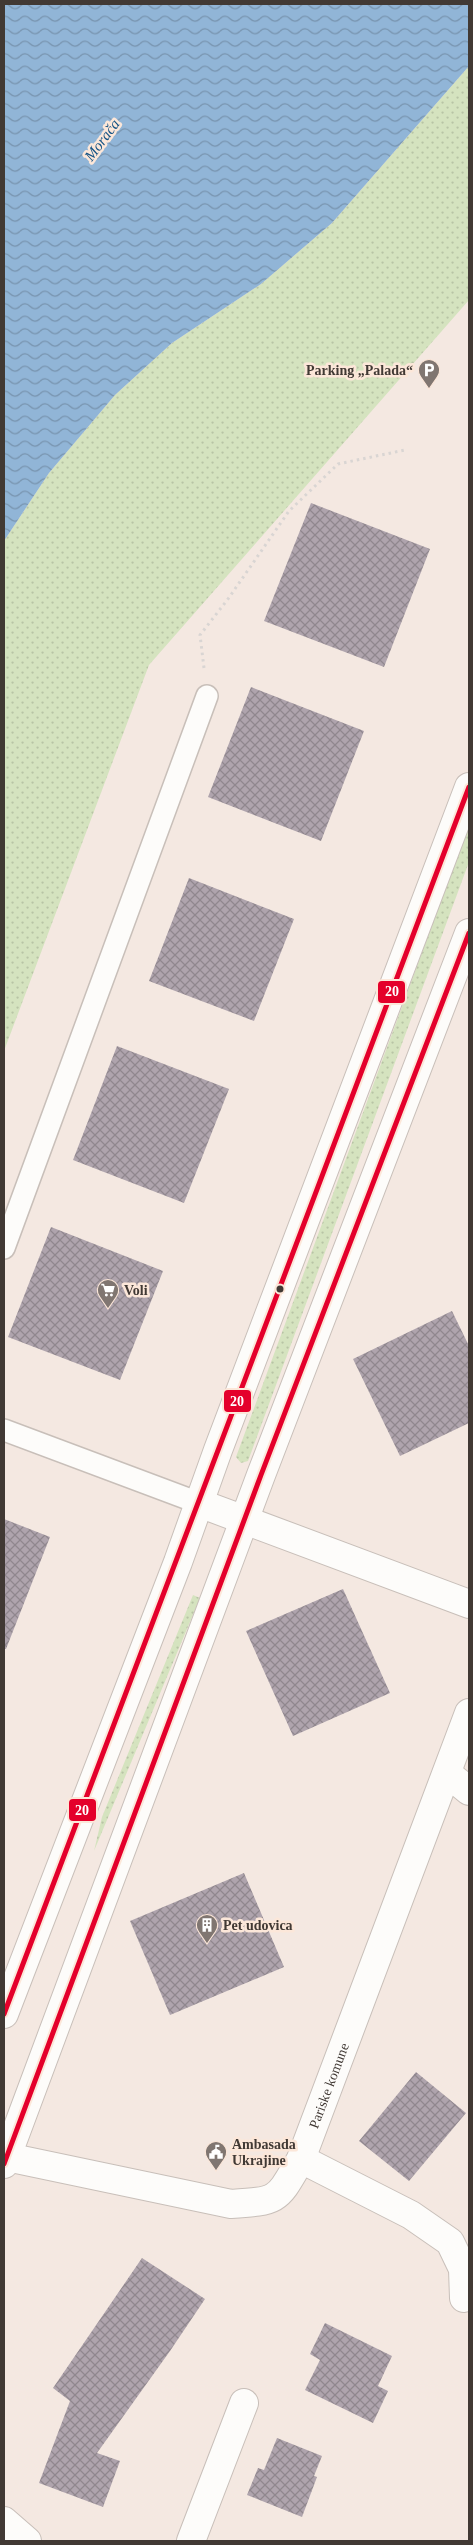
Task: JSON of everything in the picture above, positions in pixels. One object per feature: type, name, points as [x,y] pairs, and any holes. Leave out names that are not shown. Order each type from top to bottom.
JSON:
[{"type":"main road","points":[[4,2014],[469,787]]},
{"type":"main road","points":[[6,2161],[246,1520],[469,933]]},
{"type":"main road","points":[[199,1503],[469,1604]]},
{"type":"main road","name":"Pariske komune","points":[[6,2161],[231,2204],[263,2202],[281,2194],[302,2159],[469,1713]]},
{"type":"main road","points":[[447,1773],[469,1791]]},
{"type":"main road","points":[[302,2159],[410,2214],[450,2242],[463,2269],[464,2298]]},
{"type":"main road","points":[[192,2541],[244,2403]]},
{"type":"main road","points":[[4,2521],[27,2541]]},
{"type":"lane","points":[[4,1248],[207,696]]},
{"type":"lane","points":[[4,1430],[199,1503]]},
{"type":"path","points":[[207,696],[200,635],[228,599],[289,511],[338,464],[405,450]]},
{"type":"green space","points":[[469,66],[469,300],[149,665],[4,1051],[4,541],[49,473],[115,395],[172,343],[261,284],[332,223]]},
{"type":"green space","points":[[469,825],[469,862],[248,1461],[241,1463],[236,1457]]},
{"type":"green space","points":[[193,1595],[200,1598],[94,1851],[102,1817]]},
{"type":"water","name":"Morača","points":[[4,4],[469,4],[469,66],[332,223],[261,284],[172,343],[115,395],[49,473],[4,541]]},
{"type":"building","points":[[311,503],[430,549],[384,667],[264,621]]},
{"type":"building","points":[[251,687],[364,731],[321,841],[208,797]]},
{"type":"building","points":[[189,878],[294,919],[254,1021],[149,981]]},
{"type":"building","points":[[117,1046],[229,1089],[184,1203],[73,1160]]},
{"type":"building","points":[[51,1227],[163,1271],[120,1380],[8,1337]]},
{"type":"building","points":[[452,1311],[469,1346],[469,1423],[400,1456],[353,1359]]},
{"type":"building","points":[[4,1519],[50,1537],[6,1649],[4,1649]]},
{"type":"building","points":[[343,1589],[390,1693],[293,1736],[246,1631]]},
{"type":"building","name":"Pet udovica","points":[[244,1873],[284,1967],[170,2015],[130,1921]]},
{"type":"building","points":[[416,2072],[466,2113],[409,2181],[359,2141]]},
{"type":"building","points":[[142,2258],[205,2299],[97,2453],[120,2461],[103,2507],[39,2483],[70,2401],[53,2388]]},
{"type":"building","points":[[325,2323],[392,2356],[378,2386],[388,2391],[373,2423],[305,2390],[320,2360],[310,2354]]},
{"type":"building","points":[[277,2438],[322,2456],[314,2476],[317,2477],[302,2517],[247,2495],[258,2468],[264,2470]]},
{"type":"transit line","name":"20","points":[[4,2014],[469,787]]},
{"type":"transit line","name":"20","points":[[4,2164],[261,1475],[469,933]]},
{"type":"place","name":"Parking „Palada“","points":[[429,389]]},
{"type":"place","name":"Voli","points":[[108,1309]]},
{"type":"place","name":"Pet udovica","points":[[207,1944]]},
{"type":"place","name":"Ambasada Ukrajine","points":[[216,2171]]}]
